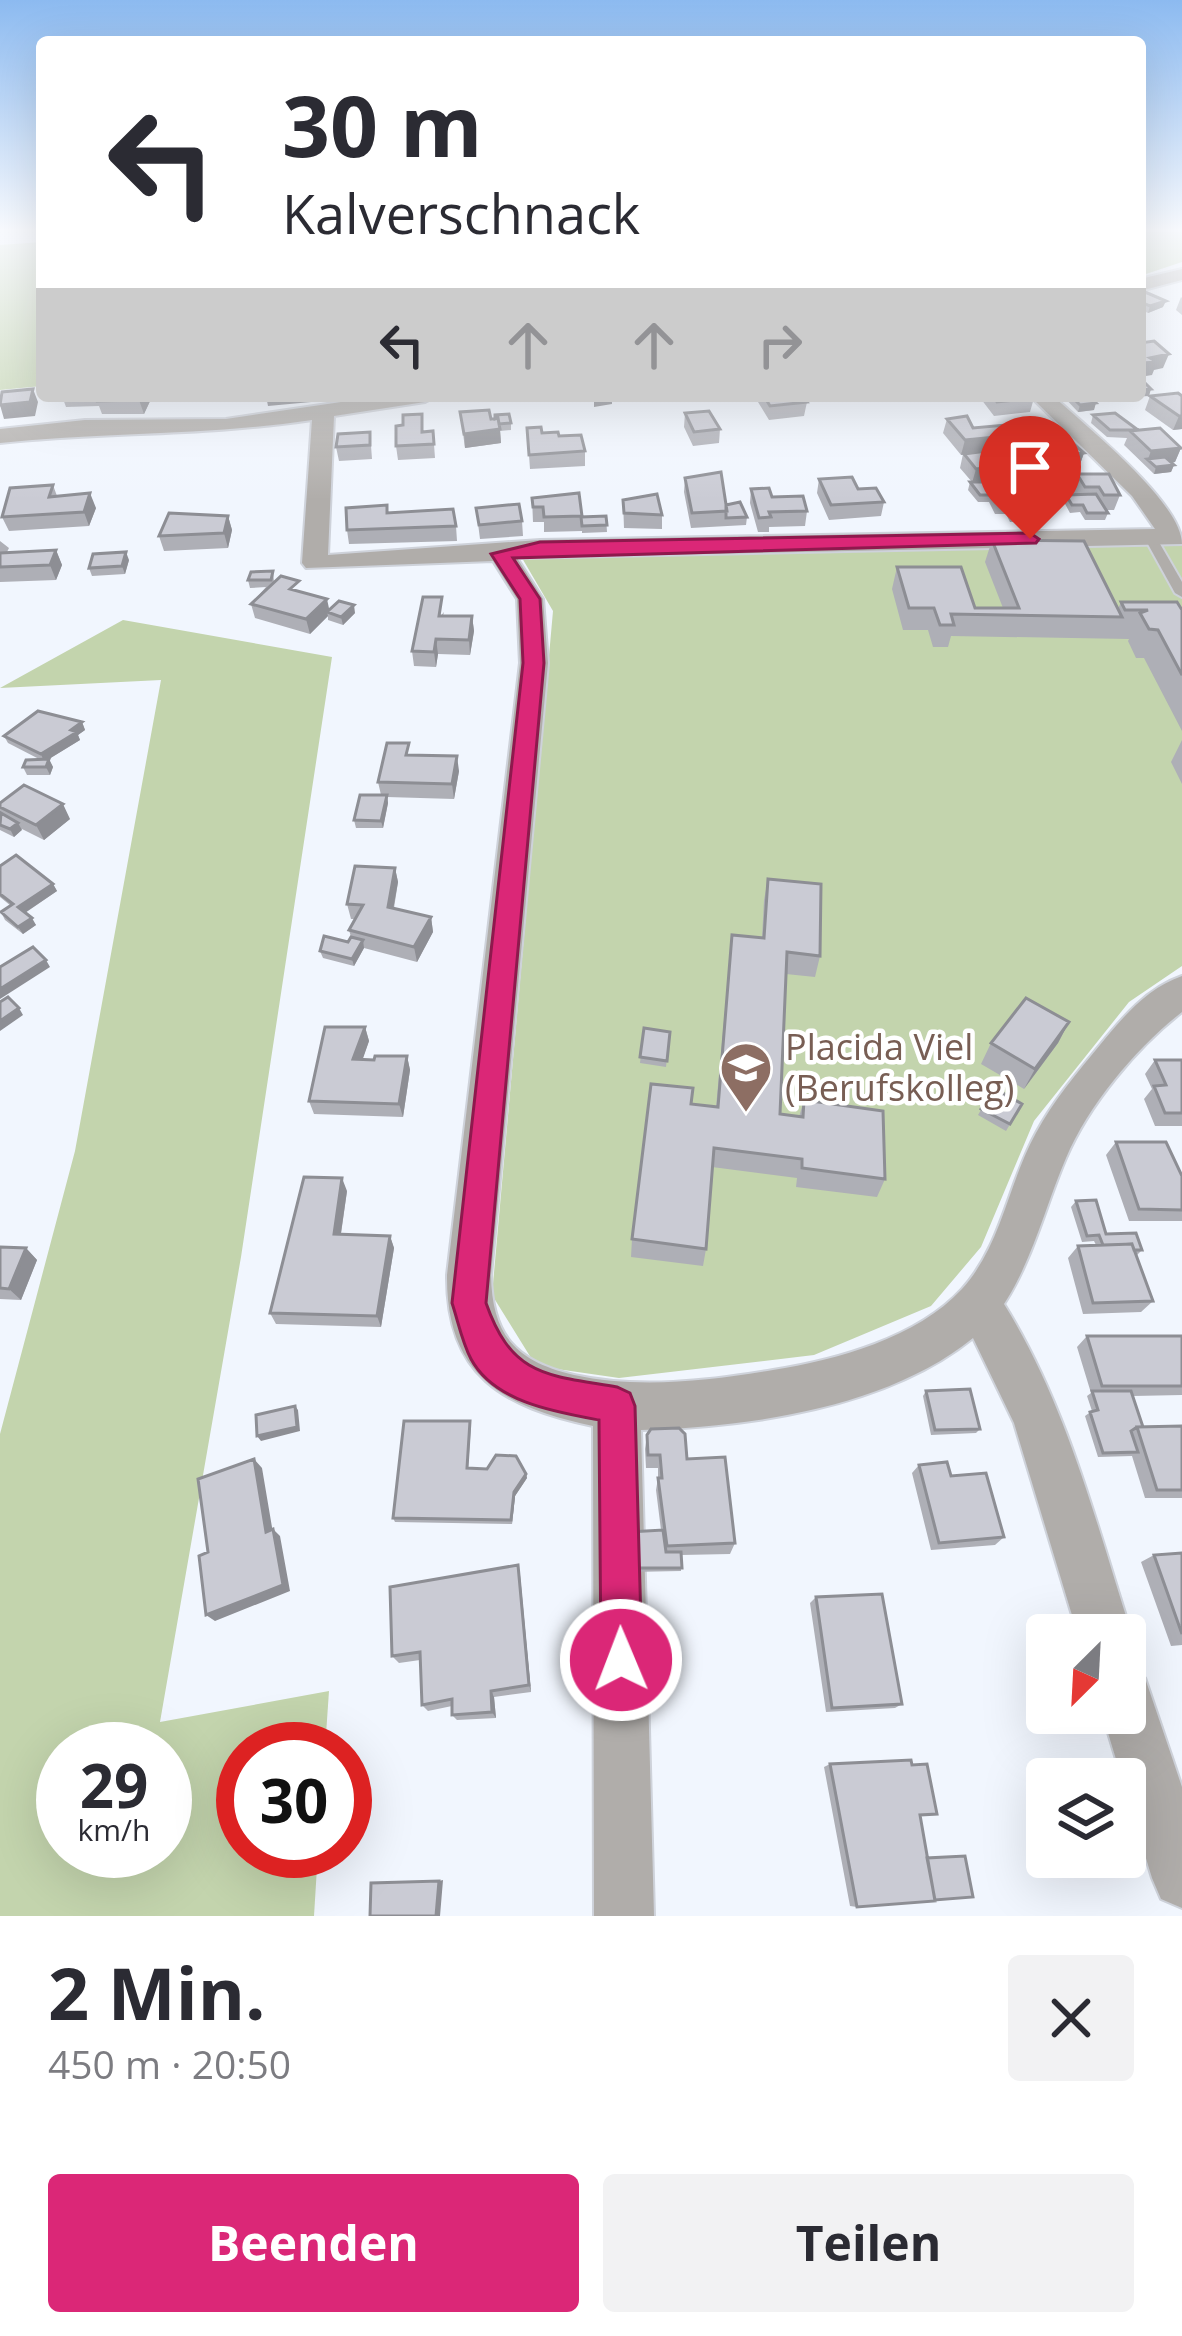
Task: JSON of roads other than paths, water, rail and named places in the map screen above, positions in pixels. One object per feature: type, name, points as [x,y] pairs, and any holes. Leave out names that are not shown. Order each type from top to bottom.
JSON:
[{"type":"street","points":[[0,436],[57,428],[226,426],[384,402]]},
{"type":"street","points":[[1047,402],[1140,491],[1168,536]]},
{"type":"street","points":[[323,411],[315,563],[540,548],[1168,536]]},
{"type":"street","points":[[501,554],[530,599],[534,663],[469,1303],[485,1351],[522,1382],[548,1393],[617,1406],[752,1396],[821,1383],[939,1336],[977,1304],[1006,1262],[1050,1146],[1077,1102],[1140,1023],[1182,991]]},
{"type":"street","points":[[977,1304],[1006,1346],[1032,1402],[1098,1614]]},
{"type":"street","points":[[617,1406],[624,1916]]},
{"type":"street","points":[[1136,1734],[1182,1878]]},
{"type":"lane","points":[[1168,536],[1182,593]]},
{"type":"place","name":"Placida Viel (Berufskolleg)","points":[[746,1114]]}]
